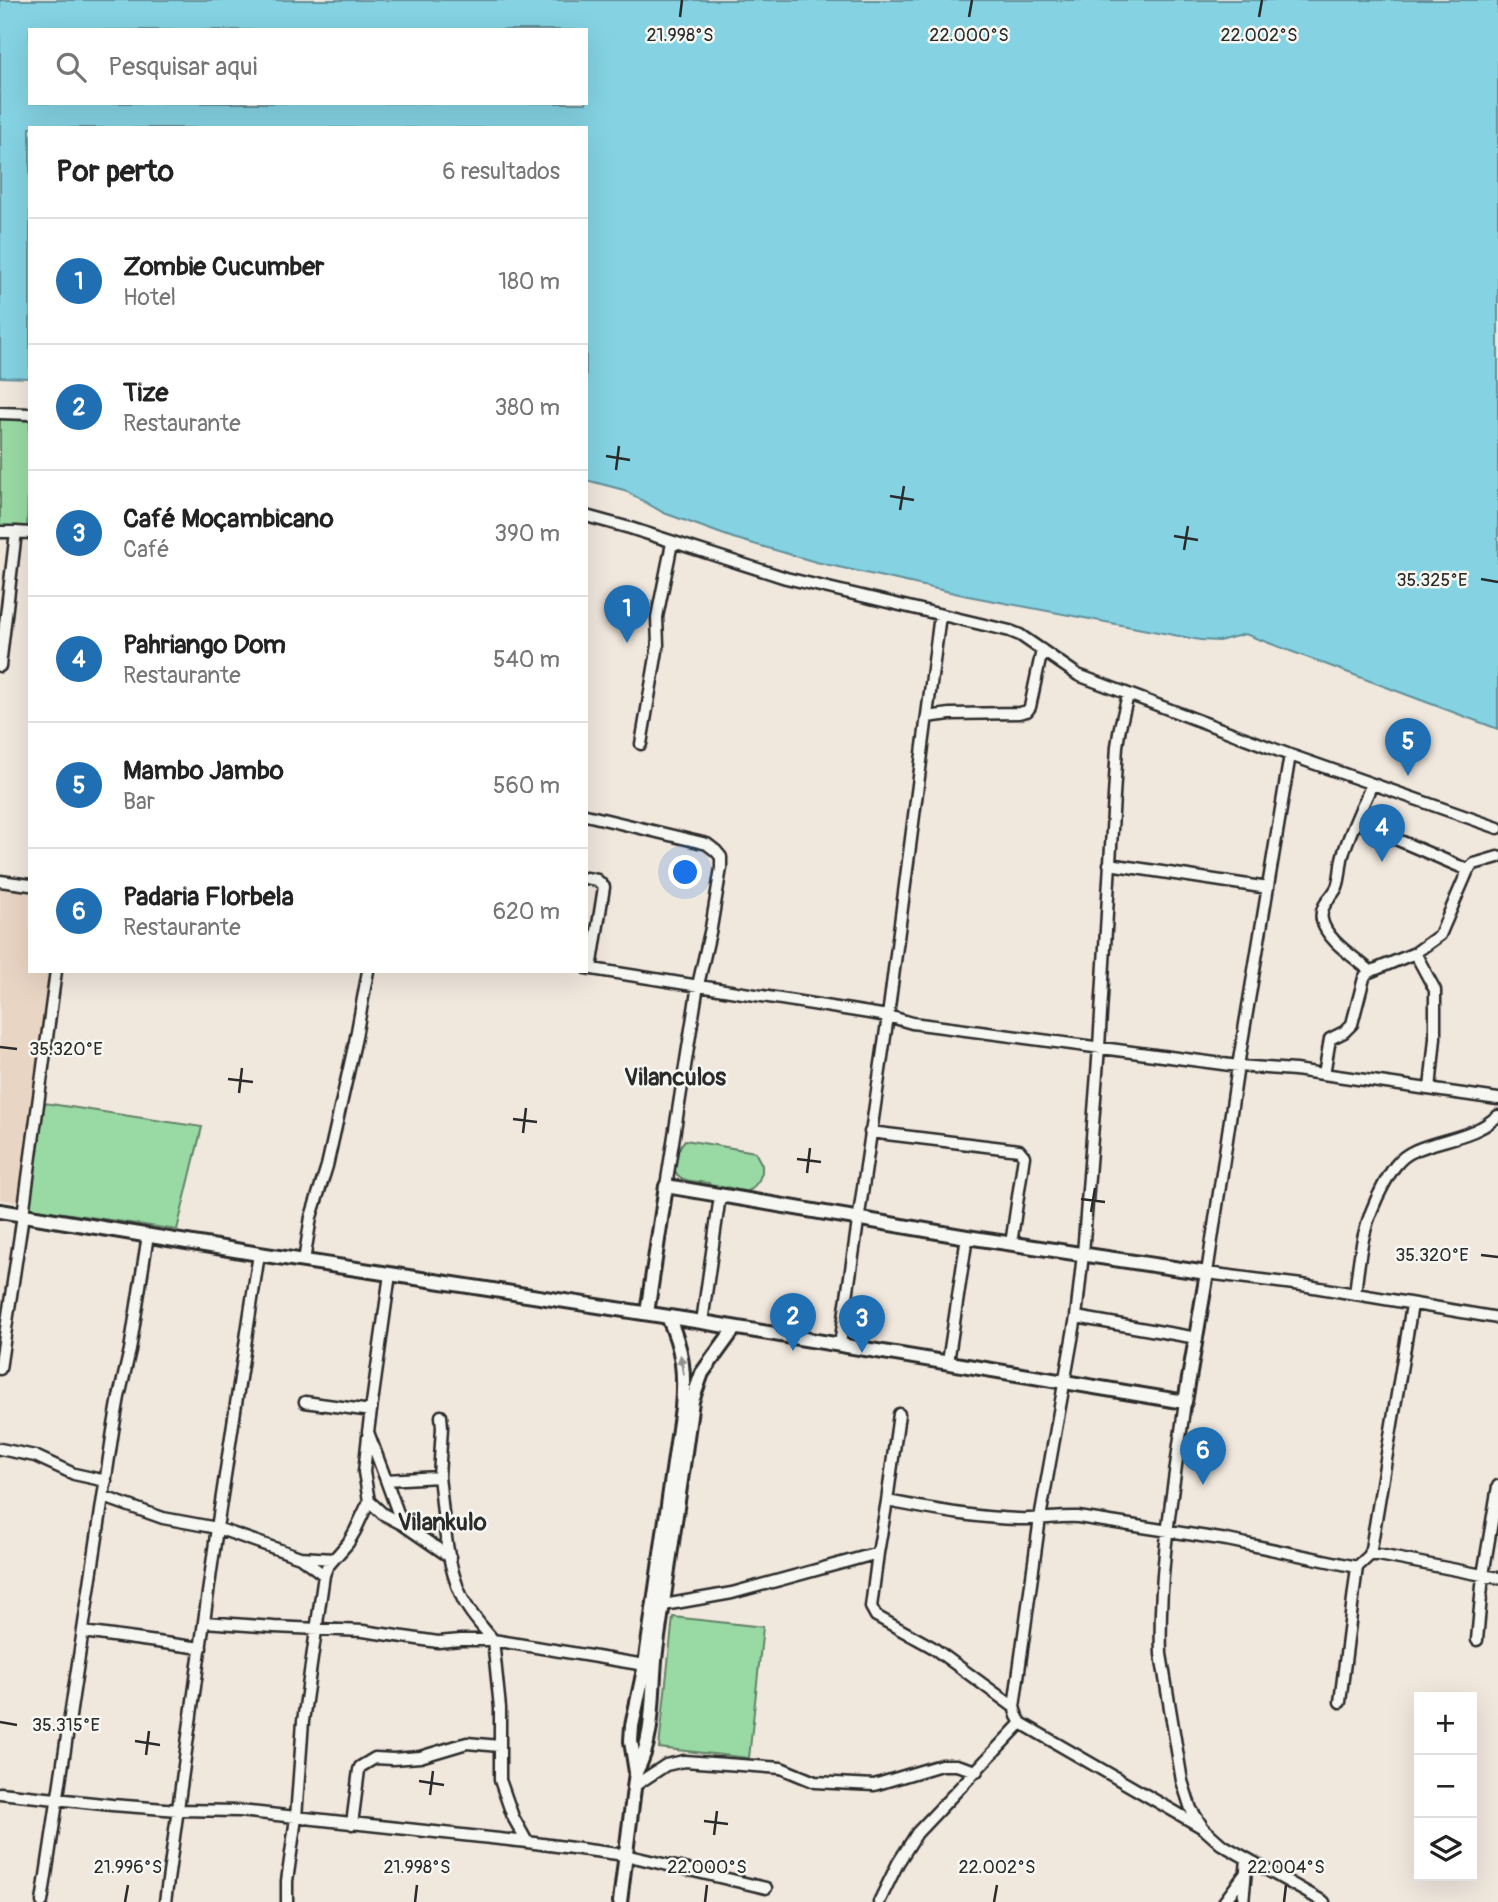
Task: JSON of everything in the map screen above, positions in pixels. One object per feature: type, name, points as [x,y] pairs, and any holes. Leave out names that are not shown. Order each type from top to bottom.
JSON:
[{"type":"main road","points":[[0,1212],[647,1313],[1185,1402],[1208,1273],[967,1237],[666,1186],[647,1313]]},
{"type":"main road","points":[[620,1902],[636,1772],[632,1740],[634,1719],[645,1665],[684,1384],[684,1367],[668,1317]]},
{"type":"main road","points":[[636,1772],[647,1742],[656,1652],[692,1401],[702,1373],[734,1329]]},
{"type":"main road","points":[[634,1719],[650,1722]]},
{"type":"main road","points":[[632,1740],[647,1742]]},
{"type":"street","points":[[0,413],[28,414]]},
{"type":"street","points":[[588,517],[786,578],[1020,635],[1079,675],[1128,695],[1498,828]]},
{"type":"street","points":[[0,532],[28,533]]},
{"type":"street","points":[[0,666],[16,532]]},
{"type":"street","points":[[641,744],[658,645],[657,617],[672,543]]},
{"type":"street","points":[[840,1345],[888,1016],[940,615]]},
{"type":"street","points":[[927,717],[1027,711],[1042,650]]},
{"type":"street","points":[[1128,695],[1118,737],[1099,1047],[1076,1317],[1040,1518],[1014,1707],[1021,1723],[1203,1828],[1221,1844],[1324,1902]]},
{"type":"street","points":[[1290,755],[1238,1066],[1208,1273],[1302,1285],[1498,1318]]},
{"type":"street","points":[[1370,971],[1334,940],[1326,931],[1322,919],[1326,902],[1338,884],[1344,851],[1372,784]]},
{"type":"street","points":[[588,816],[707,844],[720,858],[721,868],[698,985],[666,1186]]},
{"type":"street","points":[[1356,822],[1468,870]]},
{"type":"street","points":[[1324,1074],[1330,1039],[1344,1032],[1352,1024],[1364,978],[1370,971],[1415,953],[1443,932],[1468,870],[1474,864],[1498,857]]},
{"type":"street","points":[[1109,864],[1268,888]]},
{"type":"street","points":[[588,878],[597,880],[604,887],[589,968],[888,1016],[912,1023],[1498,1098]]},
{"type":"street","points":[[0,881],[28,885]]},
{"type":"street","points":[[1415,953],[1435,990],[1435,1038],[1430,1089]]},
{"type":"street","points":[[0,1369],[57,973]]},
{"type":"street","points":[[304,1261],[314,1205],[327,1166],[355,1042],[368,973]]},
{"type":"street","points":[[1355,1294],[1360,1245],[1366,1223],[1392,1169],[1411,1152],[1467,1134],[1498,1116]]},
{"type":"street","points":[[870,1132],[1022,1152],[1024,1156],[1011,1244]]},
{"type":"street","points":[[702,1322],[720,1196]]},
{"type":"street","points":[[42,1902],[119,1397],[130,1350],[148,1235]]},
{"type":"street","points":[[948,1362],[967,1237]]},
{"type":"street","points":[[165,1902],[258,1254]]},
{"type":"street","points":[[287,1902],[303,1721],[324,1575],[352,1537],[369,1501],[364,1472],[390,1274]]},
{"type":"street","points":[[1340,1702],[1357,1567],[1370,1555],[1412,1305]]},
{"type":"street","points":[[1076,1317],[1198,1338]]},
{"type":"street","points":[[306,1402],[371,1411]]},
{"type":"street","points":[[1185,1402],[1161,1592],[1161,1654],[1182,1781],[1191,1809],[1203,1828]]},
{"type":"street","points":[[899,1414],[871,1607],[876,1616],[932,1647],[1014,1707]]},
{"type":"street","points":[[441,1416],[439,1477],[450,1557],[466,1605],[493,1640],[499,1692],[500,1780],[513,1817],[527,1842]]},
{"type":"street","points":[[368,1432],[402,1524]]},
{"type":"street","points":[[0,1449],[35,1456],[74,1474],[106,1481]]},
{"type":"street","points":[[386,1480],[439,1477]]},
{"type":"street","points":[[1477,1640],[1483,1575],[1498,1486]]},
{"type":"street","points":[[104,1497],[163,1518],[217,1528],[300,1557],[334,1559]]},
{"type":"street","points":[[369,1501],[383,1514],[450,1557]]},
{"type":"street","points":[[887,1501],[1017,1519],[1078,1517],[1265,1547],[1357,1567]]},
{"type":"street","points":[[664,1605],[732,1593],[878,1553]]},
{"type":"street","points":[[1370,1555],[1498,1578]]},
{"type":"street","points":[[300,1557],[324,1575]]},
{"type":"street","points":[[204,1622],[363,1632],[438,1642],[493,1640],[645,1665]]},
{"type":"street","points":[[83,1632],[201,1648]]},
{"type":"street","points":[[879,1902],[898,1863],[917,1833],[1021,1723]]},
{"type":"street","points":[[352,1824],[360,1766],[372,1759],[420,1757],[467,1742],[499,1746]]},
{"type":"street","points":[[634,1786],[666,1765],[684,1761],[781,1768],[815,1782],[865,1786],[941,1765],[956,1765],[977,1771]]},
{"type":"street","points":[[0,1793],[178,1810],[228,1810],[527,1842],[625,1856],[766,1888]]},
{"type":"street","points":[[1243,1902],[1247,1859]]},
{"type":"street","points":[[1224,1902],[1246,1873]]},
{"type":"shaded area","points":[[0,887],[28,891],[28,973],[49,973],[17,1202],[0,1199]]},
{"type":"green space","points":[[0,419],[28,421],[27,535],[0,531]]},
{"type":"green space","points":[[44,1103],[202,1127],[177,1230],[30,1208]]},
{"type":"green space","points":[[685,1140],[755,1152],[762,1165],[759,1180],[746,1192],[727,1187],[723,1190],[710,1188],[709,1183],[683,1179],[676,1173],[674,1164]]},
{"type":"green space","points":[[673,1617],[763,1627],[749,1758],[659,1748]]},
{"type":"water","points":[[0,0],[1498,0],[1498,729],[1245,634],[1219,641],[1200,640],[968,596],[816,562],[733,538],[664,513],[624,490],[588,481],[588,126],[28,126],[28,378],[0,377]]},
{"type":"place","name":"Zombie Cucumber","points":[[627,643]]},
{"type":"place","name":"Mambo Jambo","points":[[1408,776]]},
{"type":"place","name":"Pahriango Dom","points":[[1382,862]]},
{"type":"place","name":"Tize","points":[[793,1351]]},
{"type":"place","name":"Café Moçambicano","points":[[862,1353]]},
{"type":"place","name":"Padaria Florbela","points":[[1203,1485]]},
{"type":"district","name":"Vilanculos","points":[[675,1077]]},
{"type":"district","name":"Vilankulo","points":[[442,1522]]}]
